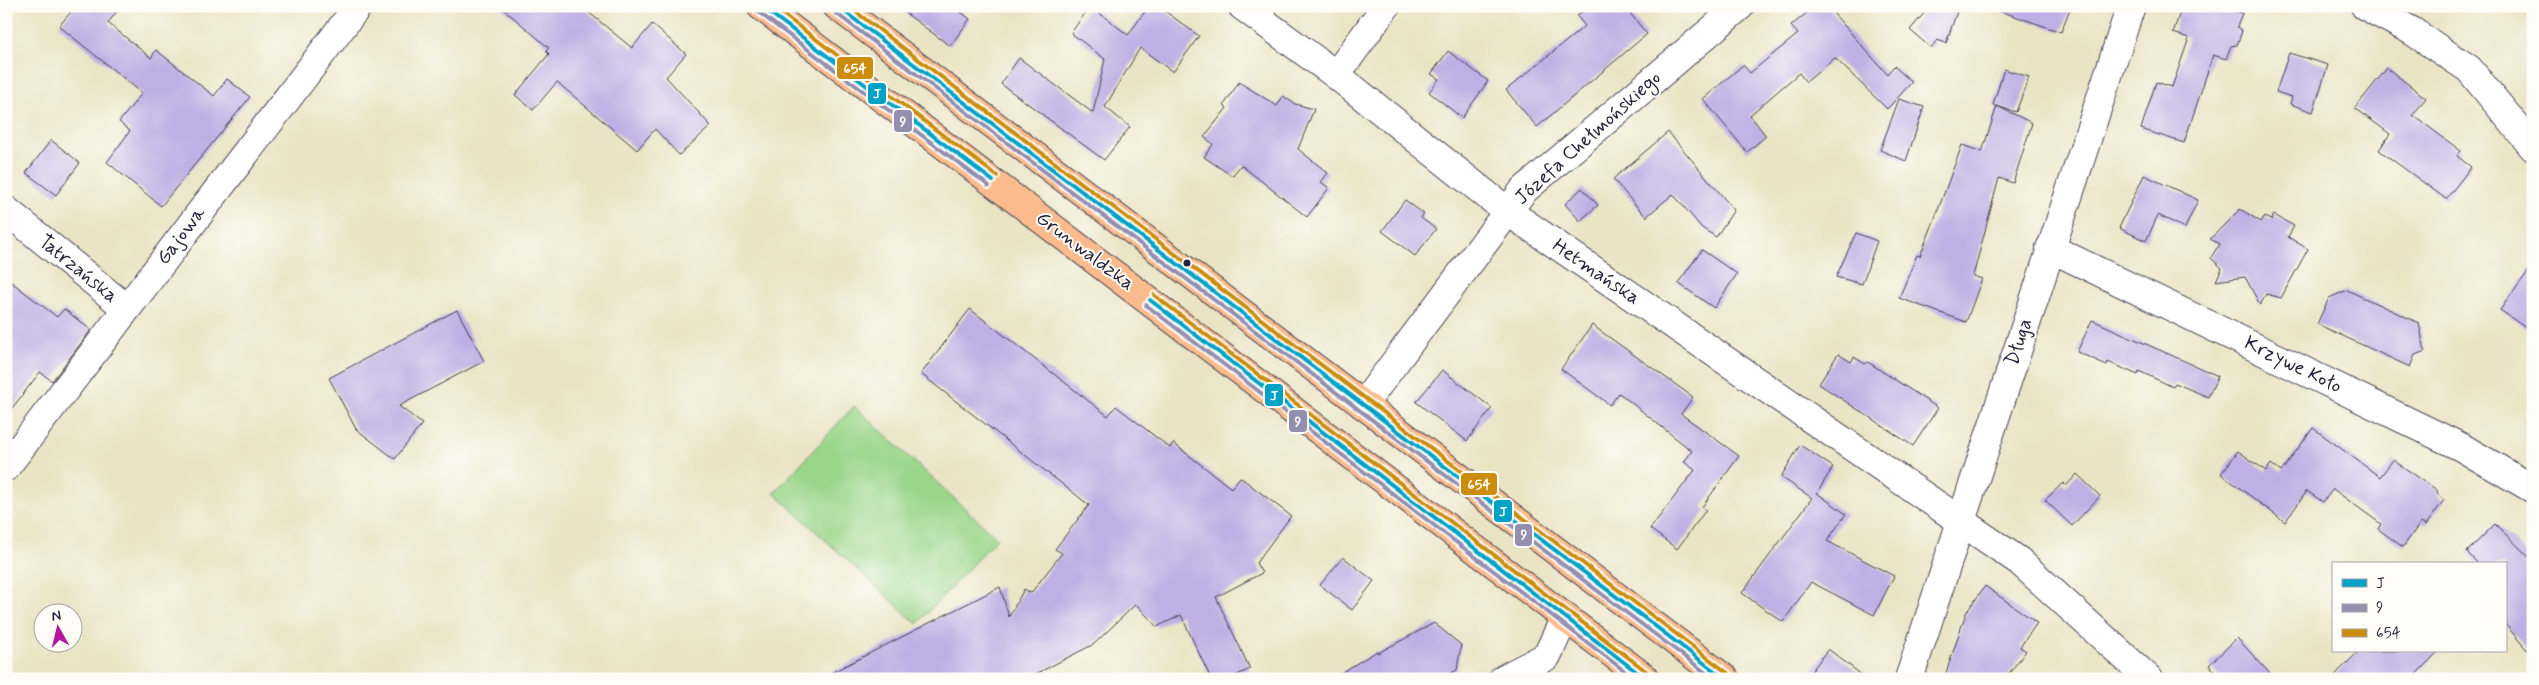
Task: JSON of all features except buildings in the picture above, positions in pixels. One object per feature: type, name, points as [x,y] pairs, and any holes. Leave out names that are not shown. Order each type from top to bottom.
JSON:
[{"type":"main road","name":"Grunwaldzka","points":[[761,6],[1646,679]]},
{"type":"main road","points":[[837,6],[1725,679]]},
{"type":"street","name":"Hetmańska","points":[[1242,6],[1336,76],[1507,211],[1961,521]]},
{"type":"street","points":[[1336,76],[1386,6]]},
{"type":"street","name":"Józefa Chełmońskiego","points":[[1363,405],[1523,191],[1740,6]]},
{"type":"street","name":"Długa","points":[[1909,679],[2131,6]]},
{"type":"street","points":[[2365,6],[2412,31],[2469,68],[2533,148]]},
{"type":"street","name":"Gajowa","points":[[6,467],[346,10]]},
{"type":"street","name":"Tatrzańska","points":[[6,210],[126,308]]},
{"type":"street","name":"Krzywe Koło","points":[[2050,248],[2461,447],[2533,489]]},
{"type":"street","points":[[1961,521],[2019,561],[2149,679]]},
{"type":"street","points":[[1503,679],[1547,656],[1565,617]]},
{"type":"green space","points":[[854,406],[997,538],[917,624],[774,493]]},
{"type":"transit line","name":"J","points":[[761,6],[993,181]]},
{"type":"transit line","name":"654","points":[[772,6],[997,176]]},
{"type":"transit line","name":"J","points":[[837,6],[1725,679]]},
{"type":"transit line","name":"654","points":[[848,6],[1729,674]]},
{"type":"transit line","name":"9","points":[[757,11],[989,186]]},
{"type":"transit line","name":"9","points":[[833,11],[1714,679]]},
{"type":"transit line","name":"654","points":[[1154,295],[1650,674]]},
{"type":"transit line","name":"J","points":[[1150,300],[1646,679]]},
{"type":"transit line","name":"9","points":[[1146,305],[1635,679]]}]
